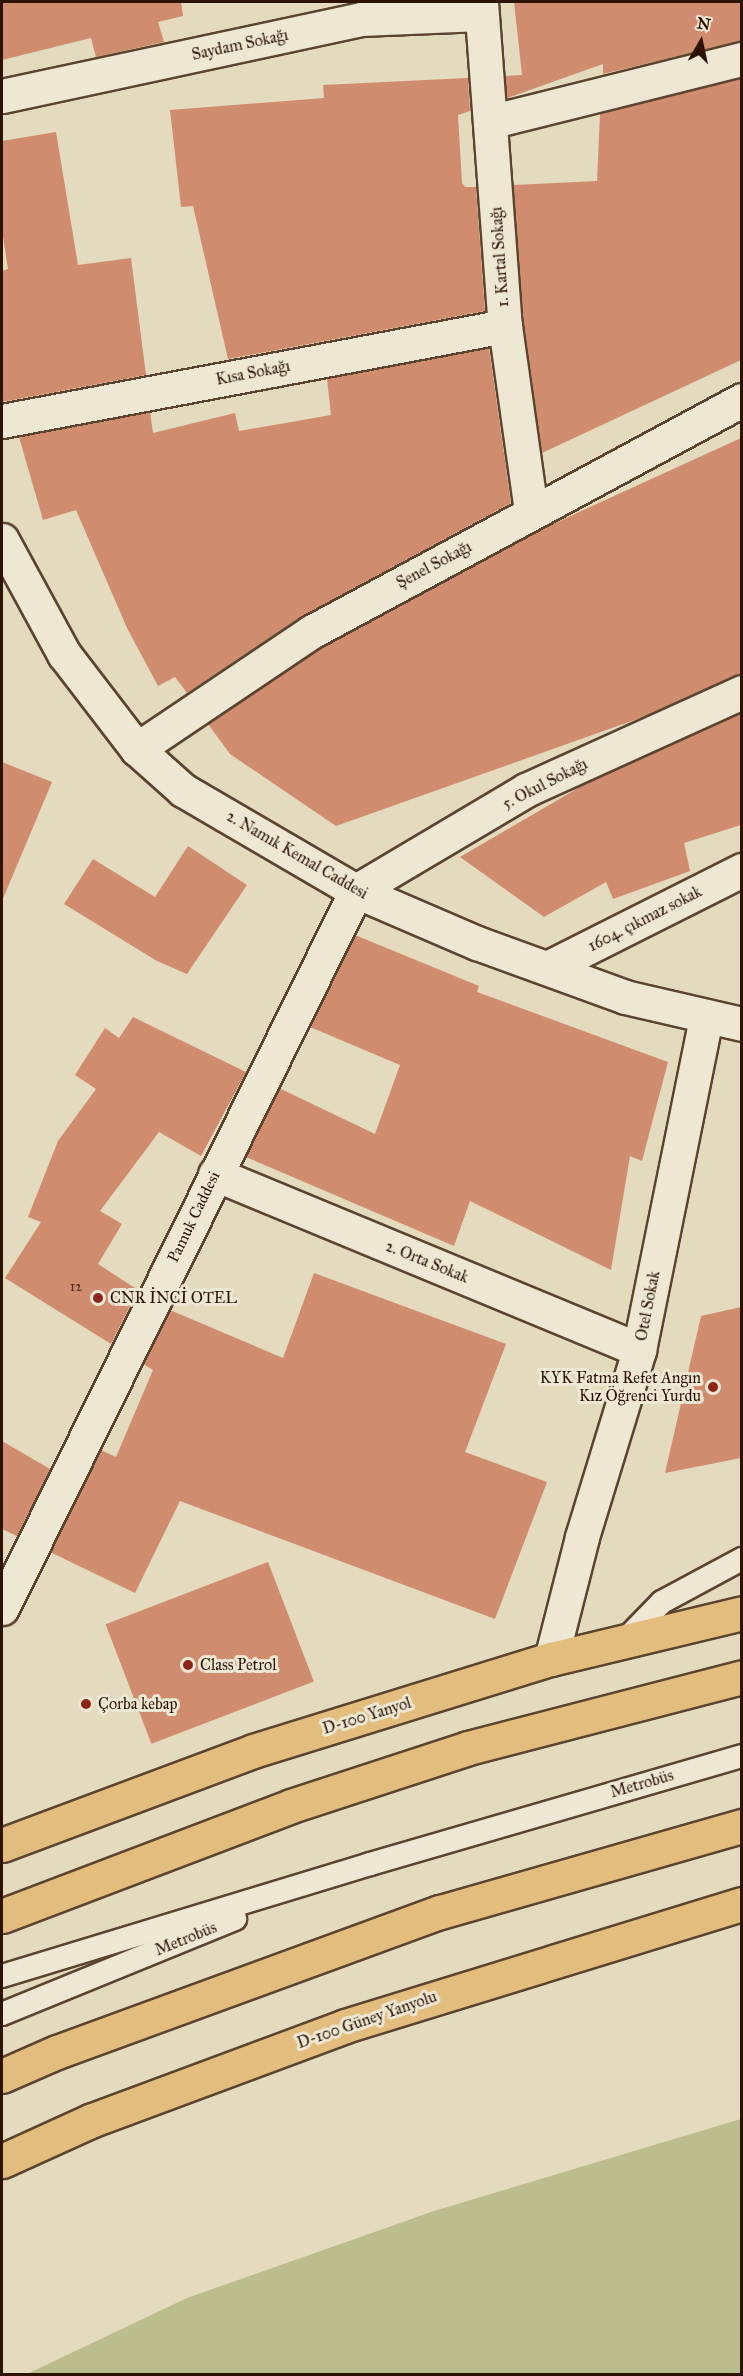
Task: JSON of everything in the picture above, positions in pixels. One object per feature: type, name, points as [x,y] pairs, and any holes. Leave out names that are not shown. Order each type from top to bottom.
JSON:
[{"type":"main road","name":"D-100 Yanyol","points":[[2,1845],[253,1751],[551,1659],[741,1613]]},
{"type":"main road","points":[[2,1916],[291,1806],[468,1748],[741,1677]]},
{"type":"main road","points":[[2,2076],[68,2048],[440,1912],[741,1826]]},
{"type":"main road","name":"D-100 Güney Yanyolu","points":[[2,2161],[90,2121],[345,2026],[741,1904]]},
{"type":"street","name":"Saydam Sokağı","points":[[2,96],[361,19],[481,8]]},
{"type":"street","name":"1. Kartal Sokağı","points":[[481,8],[493,121],[505,326],[531,512]]},
{"type":"street","points":[[493,121],[741,59]]},
{"type":"street","name":"Kısa Sokağı","points":[[2,421],[505,326]]},
{"type":"street","name":"Şenel Sokağı","points":[[137,749],[311,632],[741,400]]},
{"type":"street","name":"2. Namık Kemal Caddesi","points":[[2,540],[64,654],[137,749],[183,790],[356,891],[477,943],[549,967],[625,997],[706,1018],[741,1024]]},
{"type":"street","name":"5. Okul Sokağı","points":[[356,891],[526,790],[741,692]]},
{"type":"street","name":"1604. çıkmaz sokak","points":[[549,967],[741,870]]},
{"type":"street","name":"Pamuk Caddesi","points":[[2,1608],[356,891]]},
{"type":"street","name":"Otel Sokak","points":[[551,1659],[582,1537],[639,1350],[706,1018]]},
{"type":"street","name":"2. Orta Sokak","points":[[215,1174],[639,1350]]},
{"type":"lane","points":[[625,1640],[662,1602],[741,1559]]},
{"type":"lane","name":"Metrobüs","points":[[2,1976],[370,1864],[741,1756]]},
{"type":"lane","name":"Metrobüs","points":[[2,2014],[370,1864]]},
{"type":"green space","points":[[741,2119],[741,2374],[27,2374],[187,2298],[434,2211]]},
{"type":"building","points":[[2,2],[181,2],[183,16],[158,22],[164,42],[96,57],[91,38],[2,60]]},
{"type":"building","points":[[514,2],[741,2],[741,41],[603,74],[603,64],[507,98],[505,76],[522,75]]},
{"type":"building","points":[[468,78],[470,111],[458,115],[462,183],[465,187],[476,187],[485,311],[228,359],[193,206],[181,207],[170,110],[324,98],[323,85]]},
{"type":"building","points":[[741,78],[741,360],[542,453],[524,324],[513,185],[597,181],[600,114]]},
{"type":"building","points":[[56,132],[78,265],[131,258],[146,375],[2,402],[2,271],[8,269],[2,230],[2,141]]},
{"type":"building","points":[[489,348],[511,503],[302,616],[187,693],[175,677],[158,686],[127,628],[76,510],[43,520],[19,437],[150,412],[153,433],[235,413],[239,431],[331,415],[327,379]]},
{"type":"building","points":[[741,438],[741,674],[643,717],[336,826],[230,754],[208,724],[321,648],[542,529]]},
{"type":"building","points":[[741,713],[741,825],[684,843],[690,871],[613,899],[606,882],[544,917],[460,857],[592,780]]},
{"type":"building","points":[[2,762],[52,782],[2,901]]},
{"type":"building","points":[[188,846],[247,885],[187,974],[157,961],[64,904],[93,859],[155,897]]},
{"type":"building","points":[[355,935],[479,986],[477,992],[668,1062],[642,1161],[630,1156],[611,1270],[470,1201],[454,1246],[246,1157],[279,1088],[375,1134],[400,1065],[310,1027]]},
{"type":"building","points":[[133,1017],[246,1072],[201,1156],[159,1132],[100,1211],[122,1224],[98,1264],[138,1290],[111,1344],[5,1278],[41,1222],[28,1217],[58,1141],[96,1089],[75,1075],[105,1028],[119,1038]]},
{"type":"building","points":[[314,1273],[506,1344],[465,1452],[547,1482],[495,1619],[180,1501],[135,1593],[50,1552],[101,1450],[116,1457],[153,1370],[143,1364],[170,1310],[283,1358]]},
{"type":"building","name":"KYK Fatma Refet Angın Kız Öğrenci Yurdu","points":[[741,1307],[741,1458],[665,1473],[701,1316]]},
{"type":"building","points":[[2,1441],[50,1469],[17,1536],[2,1529]]},
{"type":"building","points":[[268,1562],[314,1681],[151,1744],[106,1624]]},
{"type":"place","name":"CNR İNCİ OTEL","points":[[98,1298]]},
{"type":"place","name":"KYK Fatma Refet Angın Kız Öğrenci Yurdu","points":[[713,1387]]},
{"type":"place","name":"Class Petrol","points":[[188,1665]]},
{"type":"place","name":"Çorba kebap","points":[[86,1704]]}]
